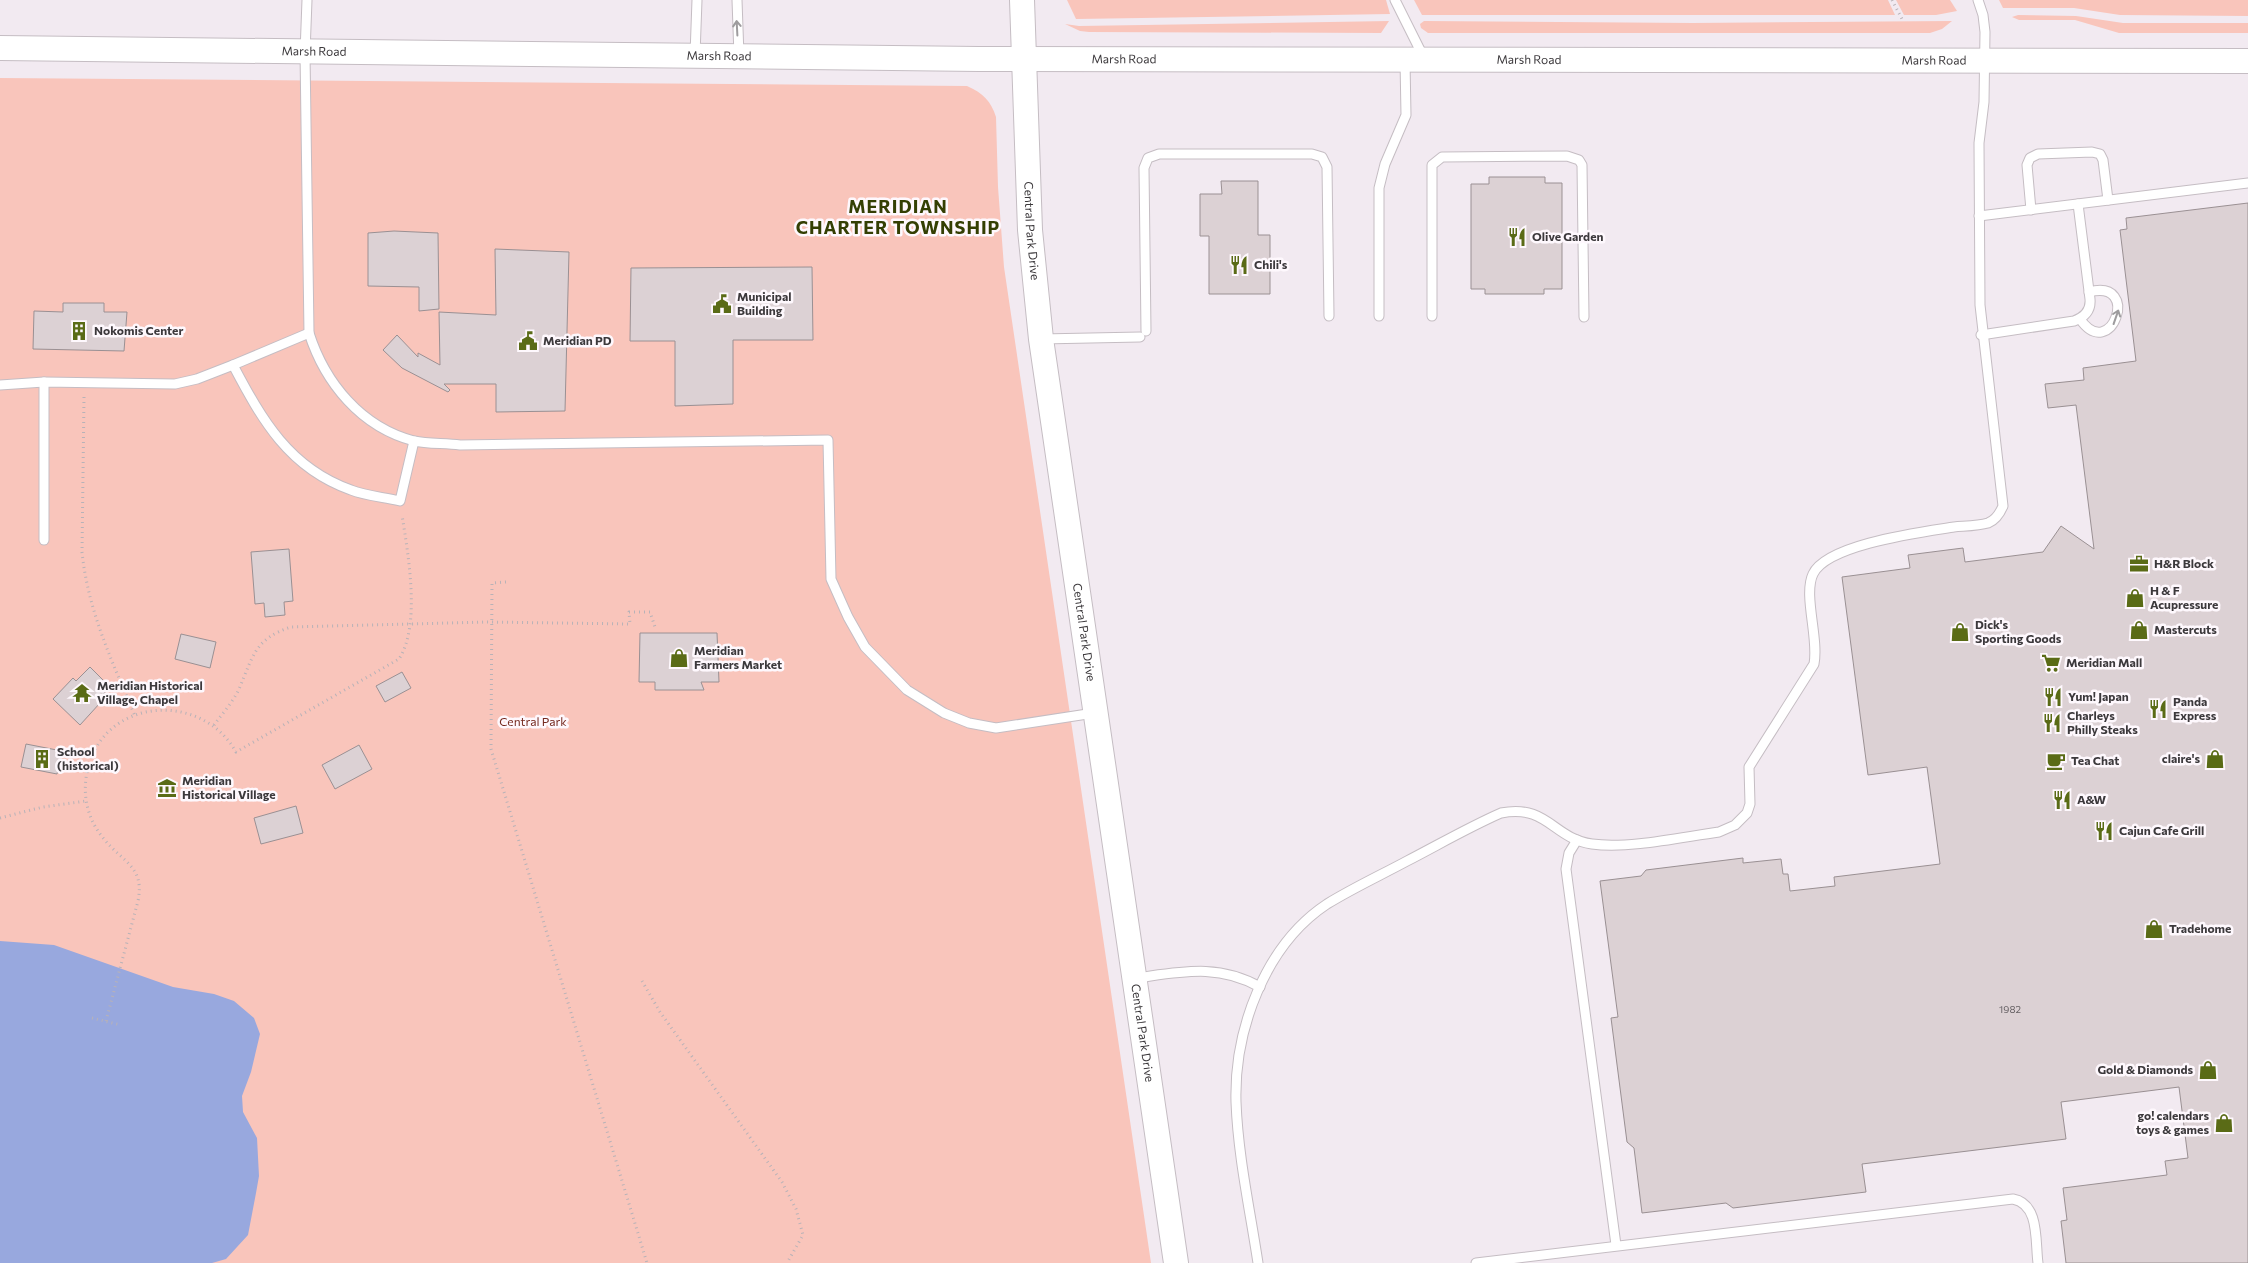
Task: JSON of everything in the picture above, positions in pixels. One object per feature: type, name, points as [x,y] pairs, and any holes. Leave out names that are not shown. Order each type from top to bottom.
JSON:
[{"type":"main road","name":"Central Park Drive","points":[[1022,0],[1030,230],[1041,339],[1176,1263]]},
{"type":"main road","name":"Marsh Road","points":[[0,48],[305,53],[1023,58],[2248,61]]},
{"type":"lane","points":[[307,0],[305,53],[308,333],[327,376],[348,403],[378,426],[414,441],[460,445],[828,440],[831,579],[848,617],[865,647],[907,690],[944,713],[969,723],[996,728],[1097,713]]},
{"type":"lane","points":[[695,56],[697,0]]},
{"type":"lane","points":[[737,0],[739,56]]},
{"type":"lane","points":[[1379,316],[1379,188],[1384,164],[1406,115],[1415,58],[1395,0]]},
{"type":"lane","points":[[1258,1263],[1236,1102],[1240,1052],[1260,986],[1278,955],[1308,919],[1327,904],[1490,818],[1513,811],[1530,812],[1577,840],[1590,844],[1618,844],[1719,832],[1735,826],[1747,812],[1750,804],[1749,767],[1810,674],[1814,664],[1816,651],[1810,581],[1818,565],[1833,555],[1906,534],[1989,522],[1997,516],[2003,506],[1981,335],[1979,142],[1984,102],[1985,23],[1978,0]]},
{"type":"lane","points":[[2032,210],[2028,161],[2038,154],[2092,152],[2100,154],[2103,160],[2108,200]]},
{"type":"lane","points":[[1041,339],[1143,334],[1144,168],[1148,158],[1159,154],[1312,154],[1322,157],[1327,167],[1329,316]]},
{"type":"lane","points":[[1432,316],[1432,165],[1442,157],[1567,156],[1579,160],[1582,165],[1584,316]]},
{"type":"lane","points":[[1979,216],[2248,183]]},
{"type":"lane","points":[[1981,335],[2080,319],[2088,311],[2090,305],[2089,292],[2078,204]]},
{"type":"lane","points":[[2080,319],[2090,329],[2104,330],[2115,322],[2118,315],[2119,308],[2111,294],[2104,291],[2089,292]]},
{"type":"lane","points":[[0,385],[44,382],[175,384],[197,379],[308,333]]},
{"type":"lane","points":[[233,365],[256,409],[278,440],[314,473],[352,491],[400,501],[414,441]]},
{"type":"lane","points":[[44,382],[44,540]]},
{"type":"lane","points":[[1577,840],[1569,853],[1566,869],[1616,1246]]},
{"type":"lane","points":[[1135,978],[1214,971],[1234,974],[1260,986]]},
{"type":"lane","points":[[1476,1263],[2013,1199],[2024,1203],[2032,1212],[2038,1263]]},
{"type":"path","points":[[1892,0],[1902,19]]},
{"type":"path","points":[[84,382],[82,552],[85,576],[90,602],[135,716]]},
{"type":"path","points":[[106,1021],[138,901],[140,882],[131,865],[107,844],[88,812],[86,778],[95,750],[114,728],[135,716],[165,709],[194,714],[214,725],[236,752],[399,659],[407,647],[410,624],[410,556],[400,501]]},
{"type":"path","points":[[506,582],[492,583],[491,749],[647,1263]]},
{"type":"path","points":[[214,725],[238,691],[249,660],[268,636],[292,627],[487,622],[630,624],[629,612],[650,612],[656,630]]},
{"type":"path","points":[[0,818],[43,807],[86,801]]},
{"type":"path","points":[[642,981],[660,1012],[782,1182],[796,1209],[804,1234],[787,1263]]},
{"type":"path","points":[[92,1018],[121,1025]]},
{"type":"green space","points":[[1067,0],[1386,0],[1390,14],[1076,19]]},
{"type":"green space","points":[[1414,0],[1888,0],[1895,15],[1422,15]]},
{"type":"green space","points":[[1896,0],[1950,0],[1957,11],[1936,15],[1904,15]]},
{"type":"green space","points":[[1999,0],[2248,0],[2248,16],[2120,15],[2074,8],[2003,8]]},
{"type":"green space","points":[[2018,15],[2076,16],[2123,23],[2248,23],[2248,33],[2119,33],[2075,20],[2019,20],[2012,17]]},
{"type":"green space","points":[[1389,21],[1381,33],[1089,32],[1080,31],[1065,24],[1079,26]]},
{"type":"green space","points":[[1424,21],[1693,23],[1952,21],[1942,29],[1930,33],[1428,33],[1421,28],[1420,24]]},
{"type":"green space","name":"Central Park","points":[[0,78],[967,86],[986,98],[992,106],[996,117],[998,187],[1004,267],[1151,1263],[0,1263]]},
{"type":"water","points":[[0,941],[54,945],[173,987],[214,994],[234,1001],[254,1018],[260,1034],[251,1072],[242,1096],[243,1112],[257,1138],[259,1176],[248,1235],[226,1259],[212,1263],[0,1263]]},
{"type":"building","name":"Olive Garden","points":[[1489,177],[1545,177],[1545,183],[1562,183],[1562,289],[1544,289],[1544,294],[1485,294],[1485,289],[1471,289],[1471,184],[1489,184]]},
{"type":"building","name":"Chili's","points":[[1221,181],[1258,181],[1258,235],[1270,235],[1270,294],[1209,294],[1209,236],[1200,236],[1200,194],[1222,194]]},
{"type":"building","name":"Meridian Mall","points":[[2248,203],[2248,1263],[2066,1263],[2061,1221],[2067,1220],[2063,1188],[2167,1175],[2165,1161],[2188,1158],[2179,1087],[2061,1102],[2066,1139],[1862,1164],[1866,1192],[1733,1208],[1726,1203],[1642,1213],[1634,1148],[1627,1142],[1611,1018],[1618,1017],[1600,881],[1641,876],[1646,870],[1743,858],[1743,863],[1781,859],[1783,874],[1788,874],[1790,891],[1835,886],[1834,877],[1940,864],[1927,767],[1868,775],[1842,577],[1910,568],[1908,555],[1963,548],[1965,562],[2043,552],[2061,526],[2094,549],[2076,405],[2048,408],[2045,384],[2084,380],[2083,368],[2136,361],[2120,230],[2127,229],[2126,218]]},
{"type":"building","points":[[394,231],[438,233],[439,309],[419,311],[419,287],[368,286],[368,233]]},
{"type":"building","points":[[495,249],[569,252],[565,411],[496,412],[496,384],[444,384],[450,390],[448,392],[402,368],[383,350],[397,335],[418,357],[418,353],[440,365],[439,312],[496,315]]},
{"type":"building","name":"Municipal Building","points":[[812,267],[813,340],[733,340],[733,404],[675,406],[675,341],[630,341],[631,268]]},
{"type":"building","name":"Nokomis Center","points":[[63,303],[104,303],[104,312],[127,312],[124,351],[33,349],[34,311],[63,312]]},
{"type":"building","points":[[289,549],[293,601],[284,602],[285,615],[265,617],[264,603],[255,604],[251,552]]},
{"type":"building","name":"Meridian Farmers Market","points":[[640,633],[717,633],[719,682],[701,682],[704,690],[655,690],[655,682],[639,682]]},
{"type":"building","points":[[181,634],[216,642],[210,668],[175,659]]},
{"type":"building","name":"Meridian Historical Village, Chapel","points":[[90,667],[110,687],[97,701],[100,703],[80,725],[53,699],[73,678],[76,681]]},
{"type":"building","points":[[402,672],[411,688],[385,702],[376,686]]},
{"type":"building","name":"School (historical)","points":[[26,744],[62,751],[57,774],[21,767]]},
{"type":"building","points":[[359,745],[372,769],[335,789],[322,765]]},
{"type":"building","points":[[296,806],[303,833],[261,844],[254,818]]},
{"type":"place","name":"Olive Garden","points":[[1517,237]]},
{"type":"place","name":"Chili's","points":[[1239,265]]},
{"type":"place","name":"Municipal Building","points":[[722,304]]},
{"type":"place","name":"Nokomis Center","points":[[79,331]]},
{"type":"place","name":"Meridian PD","points":[[528,341]]},
{"type":"place","name":"H&R Block","points":[[2139,564]]},
{"type":"place","name":"H & F Acupressure","points":[[2135,598]]},
{"type":"place","name":"Mastercuts","points":[[2139,630]]},
{"type":"place","name":"Dick's Sporting Goods","points":[[1960,632]]},
{"type":"place","name":"Meridian Farmers Market","points":[[679,658]]},
{"type":"place","name":"Meridian Mall","points":[[2051,663]]},
{"type":"place","name":"Meridian Historical Village, Chapel","points":[[82,693]]},
{"type":"place","name":"Yum! Japan","points":[[2053,697]]},
{"type":"place","name":"Panda Express","points":[[2158,709]]},
{"type":"place","name":"Charleys Philly Steaks","points":[[2052,723]]},
{"type":"place","name":"School (historical)","points":[[42,759]]},
{"type":"place","name":"claire's","points":[[2215,759]]},
{"type":"place","name":"Tea Chat","points":[[2056,761]]},
{"type":"place","name":"Meridian Historical Village","points":[[167,788]]},
{"type":"place","name":"A&W","points":[[2062,800]]},
{"type":"place","name":"Cajun Cafe Grill","points":[[2104,831]]},
{"type":"place","name":"Tradehome","points":[[2154,929]]},
{"type":"place","name":"Gold & Diamonds","points":[[2208,1070]]},
{"type":"place","name":"go! calendars toys & games","points":[[2224,1123]]},
{"type":"district","name":"MERIDIAN CHARTER TOWNSHIP","points":[[898,217]]}]
